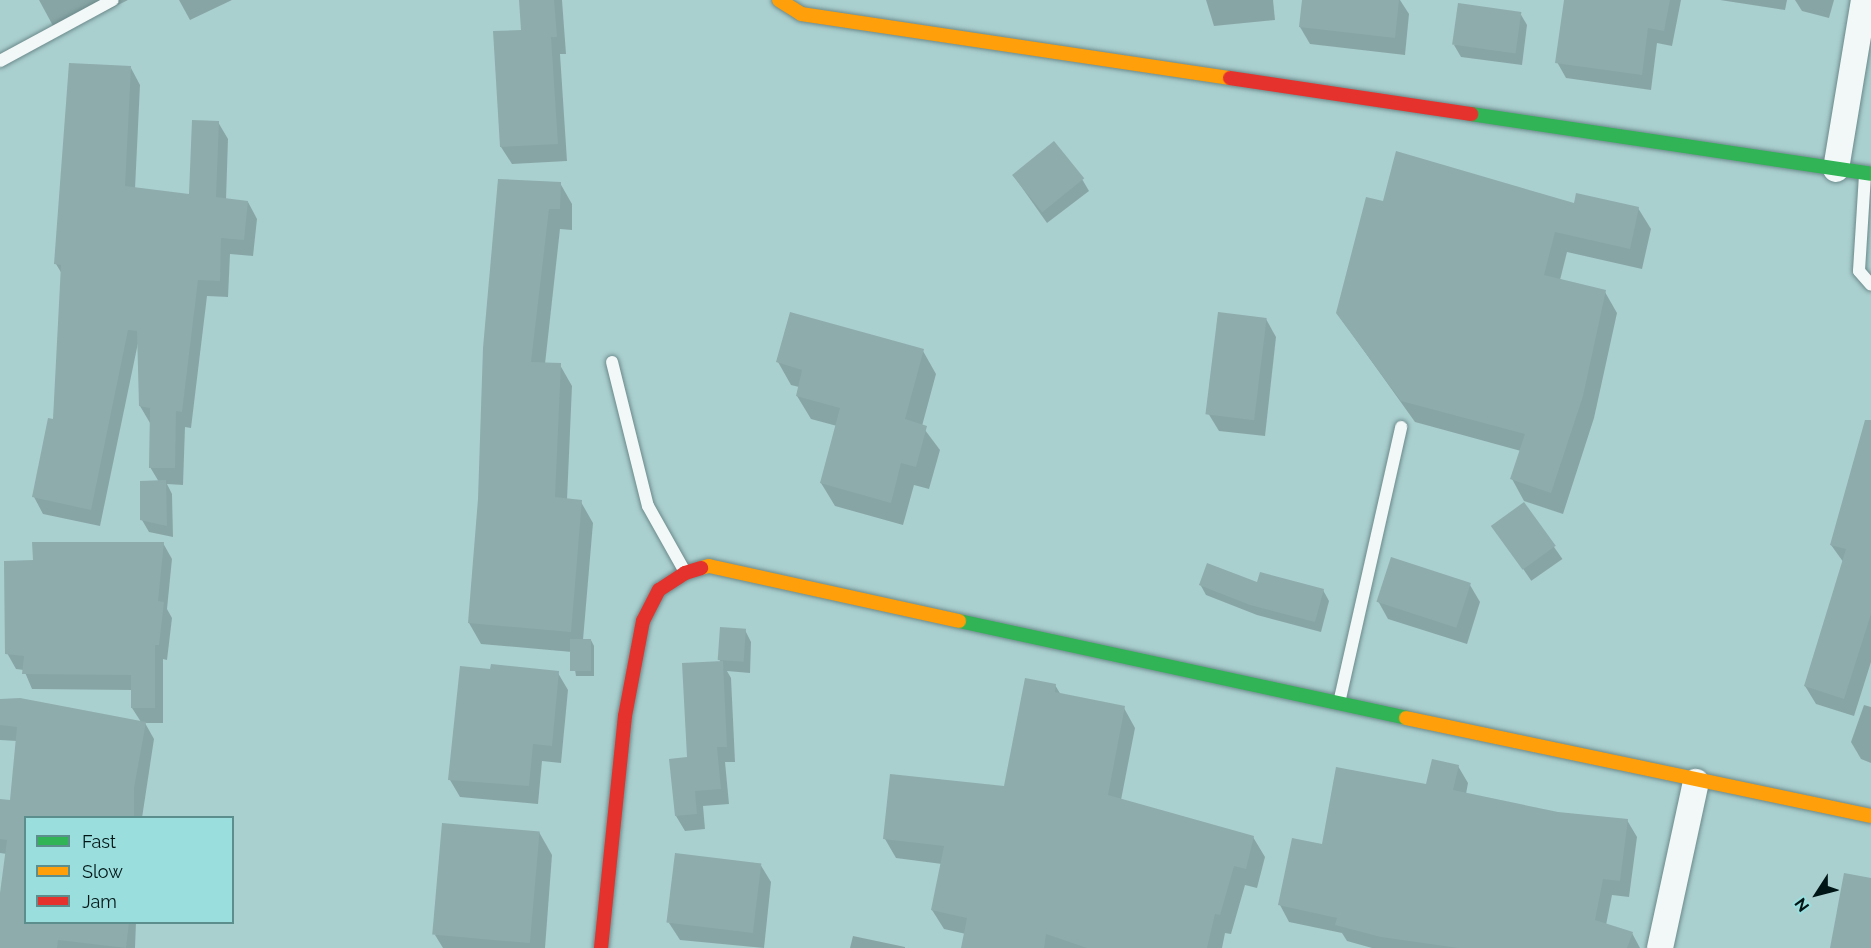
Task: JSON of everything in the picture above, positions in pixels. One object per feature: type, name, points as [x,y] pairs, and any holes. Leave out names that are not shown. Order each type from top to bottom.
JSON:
[{"type":"street","points":[[779,0],[801,14],[1868,174]]},
{"type":"street","points":[[1836,169],[1863,0]]},
{"type":"street","points":[[601,948],[632,663],[643,621],[659,590],[685,573],[709,566],[1696,782],[1871,816]]},
{"type":"street","points":[[1660,948],[1696,782]]},
{"type":"lane","points":[[0,61],[113,0]]},
{"type":"lane","points":[[1868,174],[1859,271],[1871,285]]},
{"type":"lane","points":[[612,362],[648,506],[685,573]]},
{"type":"lane","points":[[1339,704],[1401,427]]},
{"type":"building","points":[[519,0],[554,0],[557,37],[551,37],[558,144],[500,147],[493,31],[521,30]]},
{"type":"building","points":[[1302,0],[1399,0],[1395,38],[1299,27]]},
{"type":"building","points":[[1564,0],[1670,0],[1664,31],[1648,28],[1642,75],[1555,63]]},
{"type":"building","points":[[1458,3],[1521,12],[1516,53],[1452,45]]},
{"type":"building","points":[[69,63],[131,66],[125,186],[189,194],[192,120],[219,121],[216,197],[248,201],[244,240],[221,238],[220,281],[198,280],[182,412],[176,411],[175,468],[149,468],[150,408],[139,406],[137,331],[128,330],[91,510],[32,497],[48,418],[53,419],[61,265],[54,264]]},
{"type":"building","points":[[1054,141],[1084,178],[1042,212],[1012,175]]},
{"type":"building","points":[[1396,151],[1574,203],[1576,193],[1639,207],[1630,249],[1555,232],[1544,275],[1606,290],[1583,396],[1551,493],[1510,479],[1525,434],[1401,401],[1336,313],[1366,197],[1383,201]]},
{"type":"building","points":[[498,179],[561,182],[560,209],[549,209],[531,362],[561,363],[555,497],[582,500],[571,632],[468,623],[478,499],[483,348]]},
{"type":"building","points":[[790,312],[924,349],[905,419],[927,426],[916,467],[901,463],[891,503],[820,483],[840,408],[796,396],[802,370],[776,362]]},
{"type":"building","points":[[1218,312],[1267,318],[1254,420],[1205,414]]},
{"type":"building","points":[[1865,420],[1871,420],[1871,614],[1844,699],[1804,686],[1846,549],[1830,545]]},
{"type":"building","points":[[166,480],[167,526],[140,520],[140,481]]},
{"type":"building","points":[[1524,502],[1556,546],[1523,570],[1491,526]]},
{"type":"building","points":[[32,542],[164,542],[158,601],[164,602],[159,645],[155,645],[155,708],[131,708],[131,675],[22,674],[24,656],[5,654],[4,561],[33,560]]},
{"type":"building","points":[[1391,557],[1471,583],[1456,628],[1376,602]]},
{"type":"building","points":[[1207,563],[1257,582],[1260,572],[1324,589],[1315,622],[1250,605],[1199,585]]},
{"type":"building","points":[[720,627],[746,629],[744,662],[718,660]]},
{"type":"building","points":[[570,639],[591,639],[591,671],[570,671]]},
{"type":"building","points":[[723,661],[727,747],[717,747],[721,789],[695,791],[697,814],[675,816],[669,759],[687,757],[682,663]]},
{"type":"building","points":[[491,664],[559,671],[552,746],[533,744],[529,786],[448,780],[460,666],[490,669]]},
{"type":"building","points":[[1025,678],[1056,684],[1055,692],[1125,706],[1108,795],[1254,836],[1246,869],[1234,866],[1220,915],[1215,914],[1207,948],[1087,948],[1046,934],[1044,948],[961,948],[967,918],[931,910],[944,846],[883,839],[890,774],[1004,786]]},
{"type":"building","points":[[20,698],[146,722],[134,788],[134,816],[24,816],[24,924],[129,924],[126,948],[58,940],[57,948],[0,948],[0,893],[7,840],[0,839],[0,799],[10,800],[17,727],[0,725],[0,699]]},
{"type":"building","points":[[1432,759],[1459,765],[1453,790],[1558,812],[1628,819],[1620,881],[1603,879],[1595,920],[1633,932],[1627,948],[1458,948],[1381,937],[1335,925],[1337,918],[1278,905],[1292,838],[1322,844],[1336,767],[1426,784]]},
{"type":"building","points":[[442,823],[540,832],[530,943],[432,935]]},
{"type":"building","points":[[675,853],[761,864],[753,933],[666,922]]},
{"type":"building","points":[[1844,873],[1871,878],[1871,948],[1830,948]]},
{"type":"traffic: fast","points":[[1471,114],[1871,174]]},
{"type":"traffic: fast","points":[[959,621],[1406,718]]},
{"type":"traffic: slow","points":[[779,0],[801,14],[1230,78]]},
{"type":"traffic: slow","points":[[701,568],[709,566],[959,621]]},
{"type":"traffic: slow","points":[[1406,718],[1871,816]]},
{"type":"traffic: jam","points":[[1230,78],[1471,114]]},
{"type":"traffic: jam","points":[[601,948],[625,716],[643,621],[659,590],[685,573],[701,568]]}]
